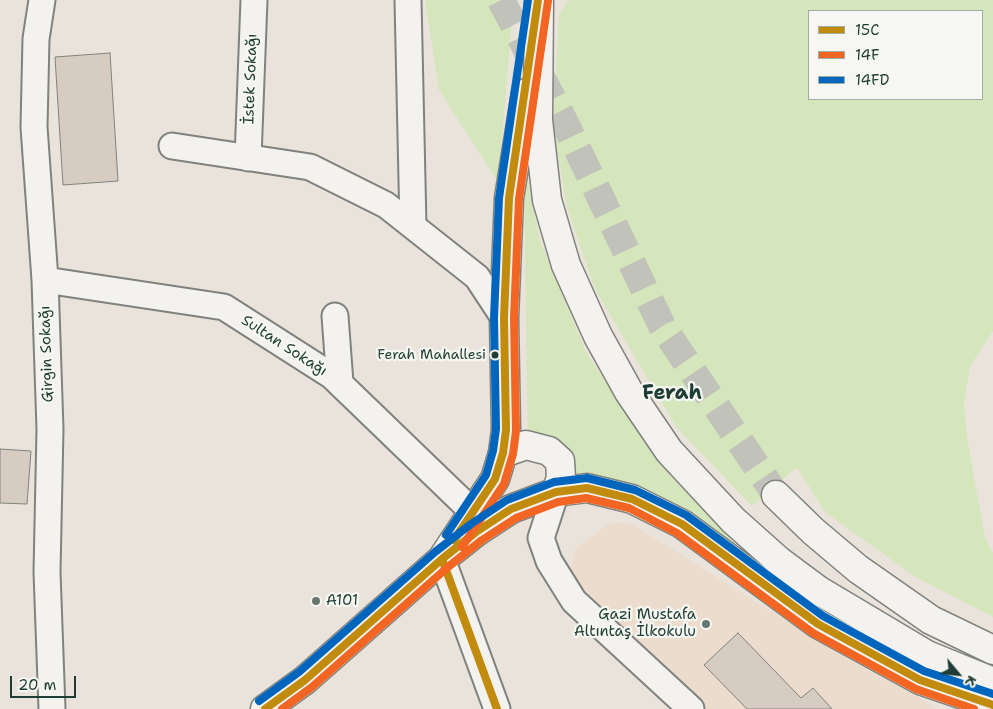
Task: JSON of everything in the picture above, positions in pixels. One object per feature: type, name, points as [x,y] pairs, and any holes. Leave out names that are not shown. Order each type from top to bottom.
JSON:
[{"type":"main road","points":[[442,558],[495,479],[503,453],[506,430],[504,318],[512,166],[524,104],[539,0]]},
{"type":"main road","points":[[539,0],[538,120],[547,200],[566,265],[598,336],[629,392],[669,450],[733,520],[779,561],[818,590],[926,655],[993,682]]},
{"type":"main road","points":[[503,453],[526,445],[549,451],[560,461],[561,478],[556,492]]},
{"type":"main road","points":[[265,709],[305,680],[442,558],[476,532],[511,509],[556,492],[587,488],[632,499],[682,524],[818,624],[920,680],[993,705]]},
{"type":"main road","points":[[776,495],[813,531],[858,570],[931,620],[993,650]]},
{"type":"street","name":"Girgin Sokağı","points":[[42,0],[36,39],[34,127],[45,280],[50,429],[47,572],[52,709]]},
{"type":"street","name":"İstek Sokağı","points":[[248,158],[254,0]]},
{"type":"street","points":[[408,0],[413,226]]},
{"type":"street","points":[[172,146],[310,167],[386,205],[477,276],[504,318]]},
{"type":"street","name":"Sultan Sokağı","points":[[45,280],[224,307],[340,383],[473,512]]},
{"type":"street","points":[[335,316],[340,383]]},
{"type":"street","points":[[556,492],[540,538],[549,561],[574,601],[690,709]]},
{"type":"street","points":[[442,558],[497,709]]},
{"type":"shaded area","name":"Gazi Mustafa Altıntaş İlkokulu","points":[[612,522],[632,524],[844,657],[939,709],[707,709],[571,576],[572,561],[577,547]]},
{"type":"green space","points":[[425,0],[496,0],[513,9],[498,182],[439,90]]},
{"type":"green space","points":[[569,0],[993,0],[993,331],[970,366],[964,403],[968,444],[985,537],[993,553],[993,617],[914,576],[825,512],[797,467],[752,506],[676,427],[594,287],[567,207],[553,125],[559,14]]},
{"type":"green space","points":[[524,161],[540,241],[587,354],[668,473],[758,567],[573,486],[559,463],[528,454]]},
{"type":"building","points":[[110,53],[118,181],[63,185],[55,57]]},
{"type":"building","points":[[0,449],[31,451],[27,504],[0,503]]},
{"type":"building","points":[[738,633],[801,698],[813,688],[832,709],[747,709],[704,665]]},
{"type":"tunnel","points":[[501,0],[562,117],[662,326],[776,495]]},
{"type":"transit line","name":"14FD","points":[[446,535],[486,475],[493,451],[496,429],[494,318],[499,198],[528,0]]},
{"type":"transit line","name":"15C","points":[[454,540],[495,479],[503,453],[506,430],[504,318],[509,198],[538,0]]},
{"type":"transit line","name":"14F","points":[[462,547],[504,484],[513,454],[516,431],[514,318],[519,199],[548,1]]},
{"type":"transit line","name":"14FD","points":[[259,701],[299,672],[435,552],[471,524],[507,500],[554,482],[587,478],[635,490],[686,515],[823,616],[924,671],[993,694]]},
{"type":"transit line","name":"15C","points":[[265,709],[305,680],[442,559],[476,532],[511,509],[556,492],[587,488],[632,499],[682,524],[818,624],[920,680],[993,705]]},
{"type":"transit line","name":"14F","points":[[282,709],[312,687],[448,567],[482,540],[516,518],[558,502],[586,498],[629,508],[677,533],[813,633],[916,689],[974,709]]},
{"type":"transit line","name":"15C","points":[[442,559],[497,709]]},
{"type":"place","name":"Ferah Mahallesi","points":[[495,355]]},
{"type":"place","name":"A101","points":[[316,601]]},
{"type":"place","name":"Gazi Mustafa Altıntaş İlkokulu","points":[[706,624]]},
{"type":"district","name":"Ferah","points":[[672,394]]}]
